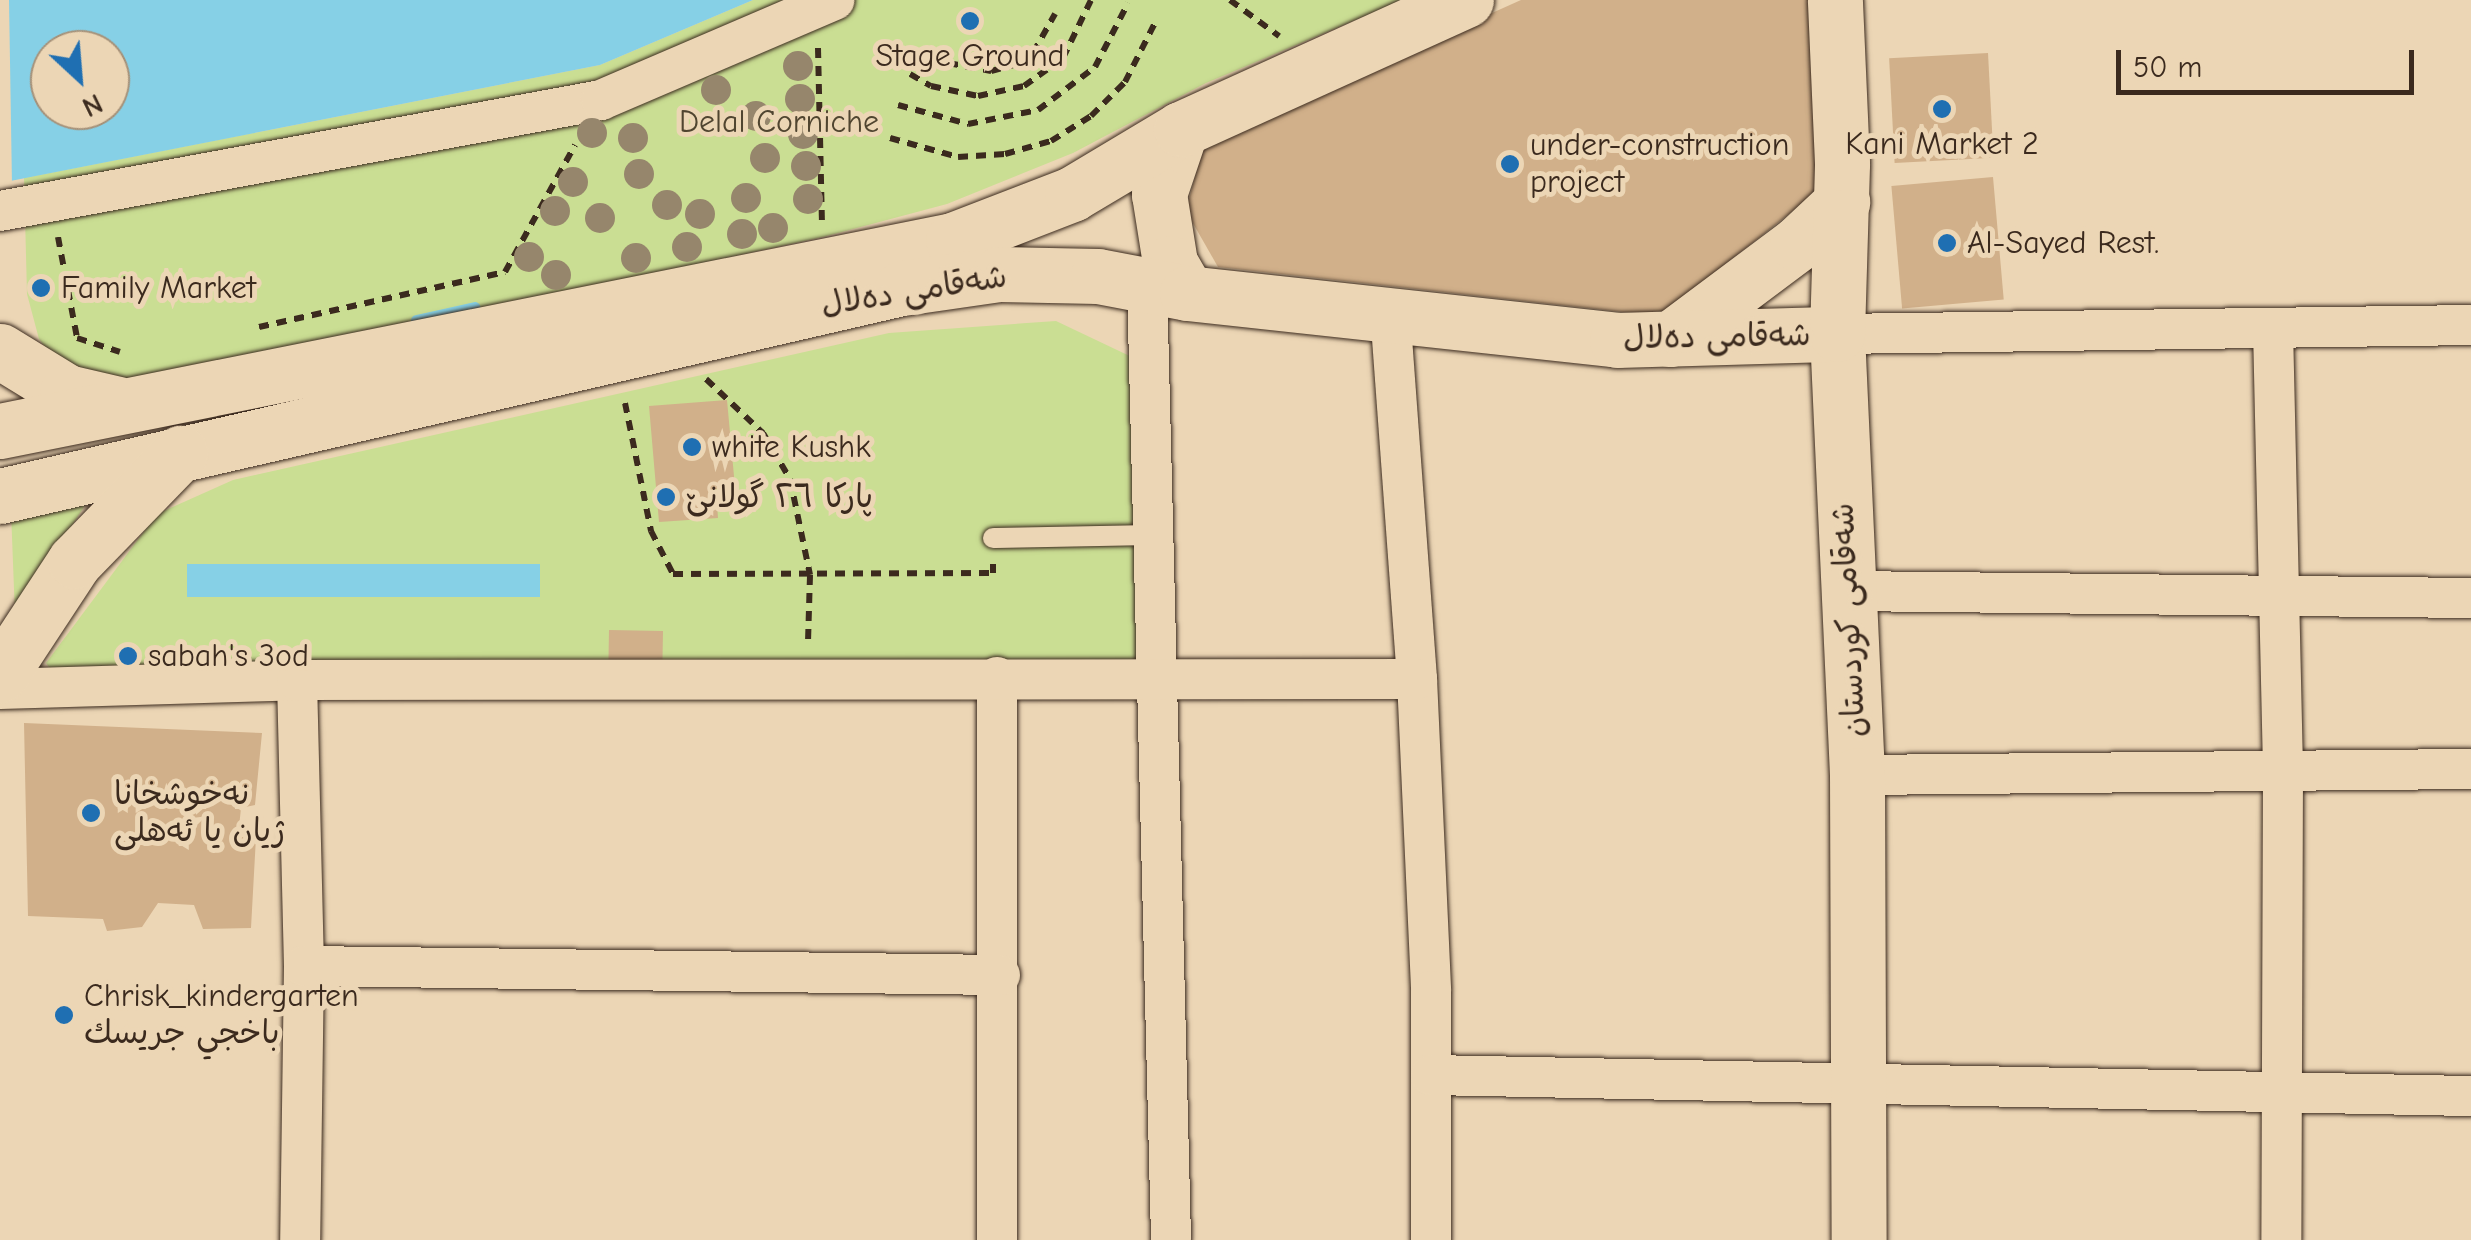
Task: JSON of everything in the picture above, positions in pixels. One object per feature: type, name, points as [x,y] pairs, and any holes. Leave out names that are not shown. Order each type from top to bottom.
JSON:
[{"type":"main road","name":"شەقامی دەلال","points":[[0,431],[134,381],[953,240],[1072,194],[1181,129],[1466,0]]},
{"type":"main road","name":"شەقامی کوردستان","points":[[1835,0],[1842,202],[1837,334],[1857,776],[1859,1240]]},
{"type":"main road","points":[[1167,288],[1159,194],[1181,129]]},
{"type":"main road","points":[[1670,339],[1797,244],[1842,202]]},
{"type":"main road","name":"شەقامی دەلال","points":[[0,496],[182,450],[950,278],[1048,273],[1617,340],[1837,334]]},
{"type":"main road","points":[[0,350],[67,392],[134,381]]},
{"type":"main road","points":[[0,675],[75,560],[182,450]]},
{"type":"street","points":[[0,211],[572,106],[826,4]]},
{"type":"street","points":[[1167,288],[1154,536],[1172,1240]]},
{"type":"street","points":[[1390,311],[1418,678],[1431,1075],[1431,1240]]},
{"type":"street","points":[[1837,334],[2471,325]]},
{"type":"street","points":[[2273,328],[2282,773],[2281,1240]]},
{"type":"street","points":[[1846,591],[2471,598]]},
{"type":"street","points":[[997,678],[997,1240]]},
{"type":"street","points":[[0,689],[298,680],[1418,678]]},
{"type":"street","points":[[298,680],[304,966],[300,1240]]},
{"type":"street","points":[[1857,776],[2471,769]]},
{"type":"street","points":[[304,966],[1000,974]]},
{"type":"street","points":[[1431,1075],[2283,1088],[2471,1096]]},
{"type":"lane","points":[[993,538],[1154,536]]},
{"type":"path","points":[[910,74],[931,86],[978,96],[1024,86],[1063,58],[1090,0]]},
{"type":"path","points":[[898,105],[968,124],[1038,110],[1095,67],[1128,3]]},
{"type":"path","points":[[823,237],[826,4]]},
{"type":"path","points":[[948,63],[991,72],[1014,66],[1033,53],[1055,14]]},
{"type":"path","points":[[890,138],[958,157],[1005,154],[1051,141],[1092,116],[1125,82],[1157,19]]},
{"type":"path","points":[[243,330],[505,272],[575,147],[572,106]]},
{"type":"path","points":[[51,202],[77,338],[134,381]]},
{"type":"path","points":[[651,344],[732,398],[764,433],[794,491],[810,575],[807,678]]},
{"type":"path","points":[[610,406],[629,402],[651,531],[673,574],[993,573],[993,538]]},
{"type":"green space","name":"Delal Corniche","points":[[753,0],[1403,0],[1206,83],[1073,153],[947,204],[823,237],[113,391],[50,354],[39,339],[27,294],[24,178],[600,65]]},
{"type":"green space","name":"پارکا ٢٦ گولانێ","points":[[1056,321],[1136,359],[1137,665],[56,677],[46,663],[157,514],[233,480],[889,333]]},
{"type":"green space","points":[[96,488],[15,615],[11,511]]},
{"type":"water","points":[[0,0],[753,0],[600,65],[0,183]]},
{"type":"water","points":[[187,564],[540,564],[540,597],[187,597]]},
{"type":"pier","points":[[0,0],[9,0],[12,186],[0,188]]},
{"type":"building","name":"under-construction project","points":[[1521,0],[1810,0],[1823,187],[1660,316],[1218,267],[1186,211],[1204,142]]},
{"type":"building","name":"Kani Market 2","points":[[1988,53],[1993,158],[1895,163],[1889,58]]},
{"type":"building","name":"Al-Sayed Rest.","points":[[1993,177],[2004,300],[1902,308],[1891,186]]},
{"type":"building","name":"white Kushk","points":[[727,400],[735,487],[716,489],[718,518],[659,522],[649,406]]},
{"type":"building","points":[[609,630],[663,631],[662,662],[608,661]]},
{"type":"building","points":[[24,723],[262,733],[255,805],[241,808],[238,837],[256,837],[251,928],[203,929],[194,905],[158,903],[142,927],[107,931],[103,919],[28,916]]},
{"type":"waterway","points":[[416,320],[475,307]]},
{"type":"place","name":"Stage Ground","points":[[970,21]]},
{"type":"place","name":"Kani Market 2","points":[[1942,109]]},
{"type":"place","name":"under-construction project","points":[[1510,164]]},
{"type":"place","name":"Al-Sayed Rest.","points":[[1947,243]]},
{"type":"place","name":"Family Market","points":[[41,288]]},
{"type":"place","name":"white Kushk","points":[[692,447]]},
{"type":"place","name":"پارکا ٢٦ گولانێ","points":[[666,497]]},
{"type":"place","name":"sabah's 3od","points":[[128,656]]},
{"type":"place","name":"نەخوشخانا ژيان يا ئەهلى","points":[[91,813]]},
{"type":"place","name":"Chrisk_kindergarten باخجي جريسك","points":[[64,1015]]}]
